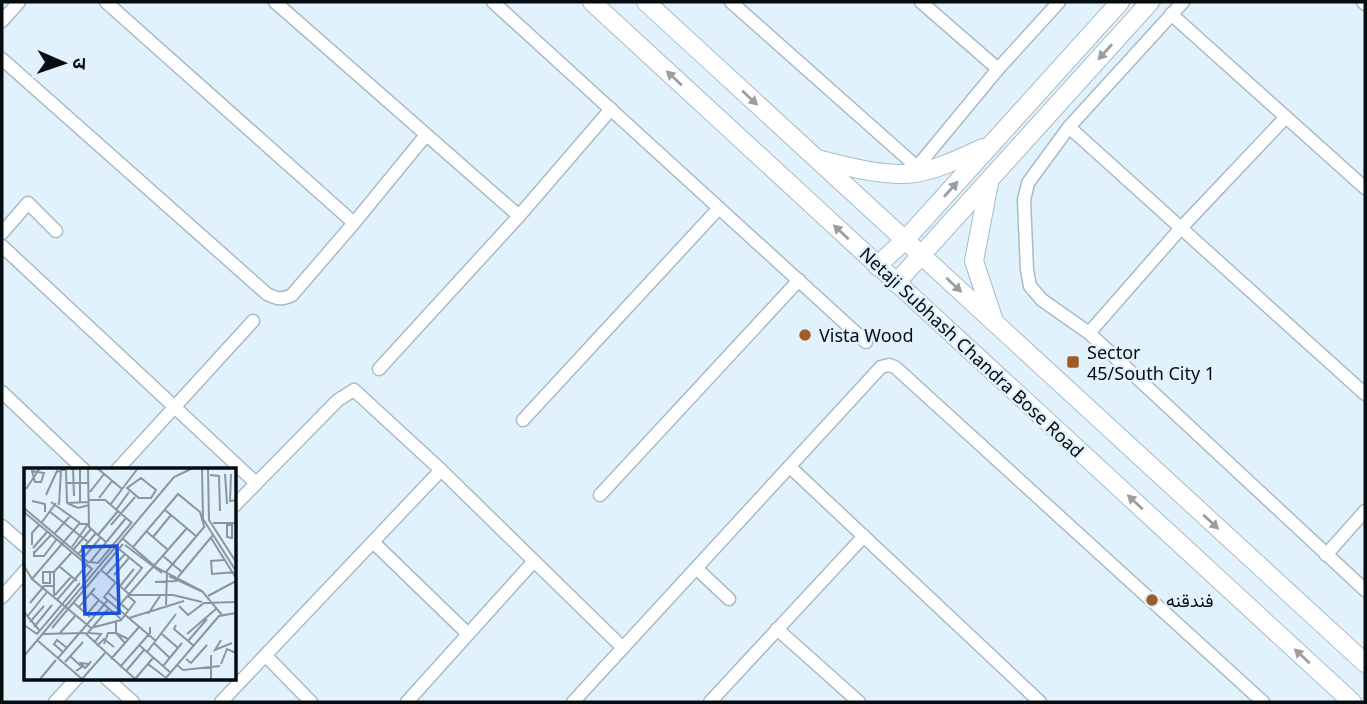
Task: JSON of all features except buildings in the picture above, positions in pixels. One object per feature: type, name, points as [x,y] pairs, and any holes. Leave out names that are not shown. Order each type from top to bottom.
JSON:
[{"type":"main road","name":"Netaji Subhash Chandra Bose Road","points":[[592,2],[1352,702]]},
{"type":"main road","name":"Netaji Subhash Chandra Bose Road","points":[[646,2],[1365,663]]},
{"type":"main road","points":[[877,266],[905,240],[1119,2]]},
{"type":"main road","points":[[896,283],[1150,2]]},
{"type":"main road","points":[[818,159],[853,169],[912,173],[944,166],[990,145]]},
{"type":"main road","points":[[990,179],[974,261],[994,321]]},
{"type":"street","points":[[2,21],[19,2]]},
{"type":"street","points":[[106,2],[354,223]]},
{"type":"street","points":[[275,2],[519,216]]},
{"type":"street","points":[[493,2],[866,341]]},
{"type":"street","points":[[731,2],[917,167],[998,69],[1059,2]]},
{"type":"street","points":[[921,2],[998,69]]},
{"type":"street","points":[[1183,2],[1069,127],[1028,183],[1024,200],[1030,286],[1042,299],[1089,333],[1365,590]]},
{"type":"street","points":[[1171,14],[1365,188]]},
{"type":"street","points":[[2,59],[267,295],[284,299],[292,295],[426,135]]},
{"type":"street","points":[[379,369],[519,216],[611,109]]},
{"type":"street","points":[[1089,333],[1181,228],[1286,117]]},
{"type":"street","points":[[1069,127],[1365,394]]},
{"type":"street","points":[[2,233],[28,203],[56,231]]},
{"type":"street","points":[[523,420],[719,208]]},
{"type":"street","points":[[2,246],[256,482]]},
{"type":"street","points":[[600,495],[799,280]]},
{"type":"street","points":[[119,468],[253,321]]},
{"type":"street","points":[[573,702],[881,367],[889,365],[895,367],[1263,702]]},
{"type":"street","points":[[236,504],[338,400],[354,390],[441,470],[623,648]]},
{"type":"street","points":[[2,392],[82,468]]},
{"type":"street","points":[[790,467],[1040,702]]},
{"type":"street","points":[[221,702],[267,657],[441,470]]},
{"type":"street","points":[[1326,555],[1365,511]]},
{"type":"street","points":[[2,526],[24,545]]},
{"type":"street","points":[[710,702],[864,536]]},
{"type":"street","points":[[373,542],[468,634]]},
{"type":"street","points":[[407,702],[534,561]]},
{"type":"street","points":[[696,568],[729,599]]},
{"type":"street","points":[[2,597],[24,572]]},
{"type":"street","points":[[777,629],[859,702]]},
{"type":"street","points":[[267,657],[311,702]]},
{"type":"street","points":[[55,702],[75,680]]},
{"type":"street","points":[[108,680],[133,702]]},
{"type":"place","name":"Vista Wood","points":[[805,335]]},
{"type":"place","name":"Sector 45/South City 1","points":[[1073,362]]},
{"type":"place","name":"فندقنه","points":[[1152,600]]}]
